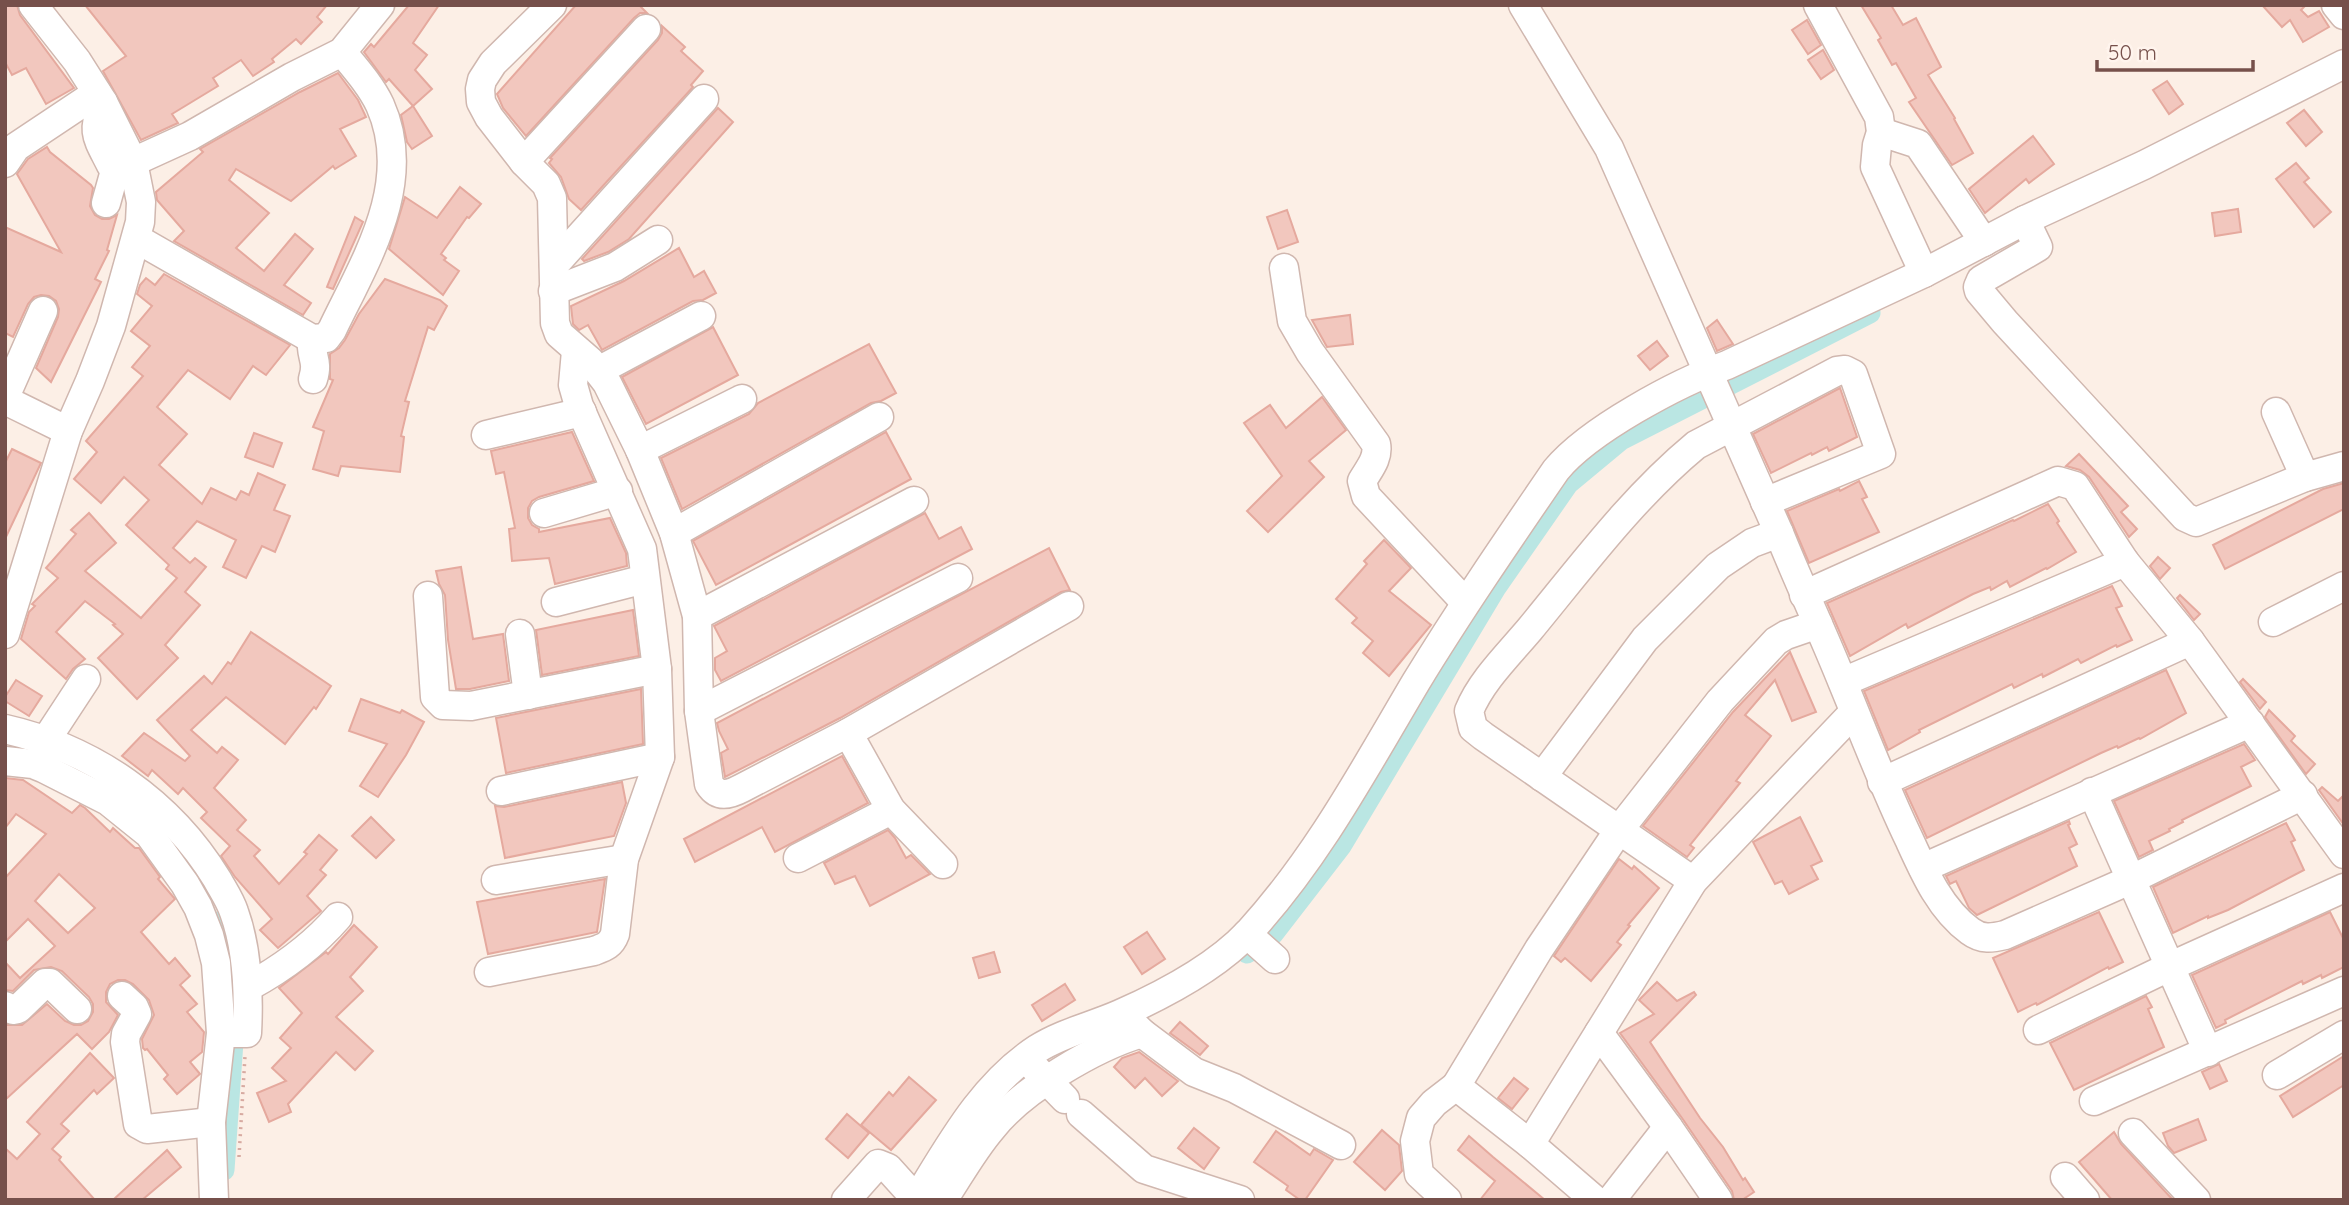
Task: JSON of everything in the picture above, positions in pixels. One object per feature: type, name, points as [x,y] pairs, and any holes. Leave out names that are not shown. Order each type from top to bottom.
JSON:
[{"type":"street","points":[[34,6],[77,61],[100,98],[96,135],[111,165],[125,165],[190,136],[292,77],[342,52],[380,5]]},
{"type":"street","points":[[552,5],[493,63],[482,80],[481,102],[489,117],[524,162],[546,184],[552,198],[555,323],[559,334],[590,361],[607,383],[640,450],[674,533],[697,616],[699,711],[709,784],[713,790],[723,795],[731,794],[848,733],[1069,606]]},
{"type":"street","points":[[1523,5],[1609,148],[1779,533],[1843,682],[1882,782],[1942,903],[1969,931],[1984,938],[2006,935],[2130,880],[2303,795]]},
{"type":"street","points":[[1818,5],[1879,117],[1881,132],[1875,167],[1924,273]]},
{"type":"street","points":[[2336,5],[2344,15]]},
{"type":"street","points":[[524,162],[646,29]]},
{"type":"street","points":[[137,239],[312,339],[326,338],[382,224],[391,187],[390,140],[381,107],[342,52]]},
{"type":"street","points":[[846,1200],[878,1164],[888,1168],[925,1199],[968,1117],[1008,1071],[1035,1069],[1111,1043],[1131,1022],[1207,967],[1260,945],[1465,602],[1562,463],[1585,444],[1635,409],[1710,377],[1727,365],[1984,242],[2030,229],[2144,165],[2344,64]]},
{"type":"street","points":[[5,163],[16,147],[100,98]]},
{"type":"street","points":[[553,278],[704,99]]},
{"type":"street","points":[[1881,132],[1918,144],[1984,242]]},
{"type":"street","points":[[106,203],[125,165]]},
{"type":"street","points":[[5,634],[16,559],[111,326],[137,239],[141,202],[125,165]]},
{"type":"street","points":[[2030,229],[2038,247],[1981,280],[1979,291],[2185,517],[2196,522],[2305,477],[2344,466]]},
{"type":"street","points":[[553,278],[615,267],[658,240]]},
{"type":"street","points":[[1284,268],[1293,321],[1310,352],[1376,444],[1376,458],[1362,481],[1366,496],[1465,602]]},
{"type":"street","points":[[43,311],[5,399],[68,431]]},
{"type":"street","points":[[598,371],[701,316]]},
{"type":"street","points":[[312,339],[311,349],[317,364],[313,379]]},
{"type":"street","points":[[489,972],[606,947],[612,942],[624,859],[660,757],[657,669],[642,549],[582,412],[573,385],[576,351]]},
{"type":"street","points":[[1693,881],[1473,728],[1469,717],[1472,704],[1494,673],[1604,539],[1639,500],[1696,445],[1730,422],[1836,371],[1845,370],[1853,374],[1881,454],[1765,502]]},
{"type":"street","points":[[640,450],[742,398]]},
{"type":"street","points":[[486,435],[582,412]]},
{"type":"street","points":[[2276,412],[2305,477]]},
{"type":"street","points":[[674,533],[879,418]]},
{"type":"street","points":[[1804,595],[2058,481],[2075,486],[2126,562],[2190,641],[2344,854]]},
{"type":"street","points":[[544,513],[618,491]]},
{"type":"street","points":[[697,616],[914,501]]},
{"type":"street","points":[[1542,777],[1645,639],[1718,566],[1752,543],[1779,533]]},
{"type":"street","points":[[1843,682],[2126,562]]},
{"type":"street","points":[[556,602],[645,579]]},
{"type":"street","points":[[699,711],[958,579]]},
{"type":"street","points":[[2273,622],[2344,586]]},
{"type":"street","points":[[428,596],[436,697],[443,705],[471,706],[657,669]]},
{"type":"street","points":[[1447,1200],[1419,1174],[1416,1141],[1421,1118],[1434,1103],[1456,1086],[1539,949],[1619,830],[1720,701],[1767,648],[1786,635],[1818,624]]},
{"type":"street","points":[[520,634],[528,695]]},
{"type":"street","points":[[1882,782],[2190,641]]},
{"type":"street","points":[[46,740],[86,679]]},
{"type":"street","points":[[1530,1144],[1693,881],[1854,712]]},
{"type":"street","points":[[1923,867],[2250,723]]},
{"type":"street","points":[[5,730],[46,740],[73,751],[120,778],[145,797],[192,842],[233,909],[248,987],[233,1033],[211,1122],[214,1200]]},
{"type":"street","points":[[848,733],[891,810],[943,864]]},
{"type":"street","points":[[502,791],[660,757]]},
{"type":"street","points":[[5,761],[33,764],[43,768],[108,801],[149,834],[186,884],[209,935],[233,1033]]},
{"type":"street","points":[[2092,792],[2208,1052]]},
{"type":"street","points":[[798,858],[891,810]]},
{"type":"street","points":[[496,880],[624,859]]},
{"type":"street","points":[[2038,1030],[2344,888]]},
{"type":"street","points":[[248,987],[277,971],[328,929],[338,917]]},
{"type":"street","points":[[5,1006],[18,1009],[45,983],[50,983],[76,1009]]},
{"type":"street","points":[[2094,1101],[2344,990]]},
{"type":"street","points":[[122,996],[134,1007],[137,1014],[126,1034],[125,1042],[138,1124],[147,1129],[211,1122]]},
{"type":"street","points":[[1131,1022],[1195,1072],[1234,1088],[1341,1145]]},
{"type":"street","points":[[1599,1033],[1718,1200]]},
{"type":"street","points":[[2277,1075],[2344,1035]]},
{"type":"street","points":[[1035,1069],[1073,1107],[1144,1169],[1240,1200]]},
{"type":"street","points":[[1456,1086],[1595,1200]]},
{"type":"street","points":[[1611,1200],[1668,1127]]},
{"type":"street","points":[[2133,1133],[2196,1200]]},
{"type":"street","points":[[2065,1177],[2085,1200]]},
{"type":"path","points":[[233,1033],[239,1159]]},
{"type":"building","points":[[5,5],[17,5],[20,15],[74,88],[46,104],[26,68],[12,75],[5,62]]},
{"type":"building","points":[[85,5],[327,5],[317,17],[322,22],[301,44],[296,39],[272,59],[274,62],[253,76],[241,60],[213,78],[218,86],[172,114],[178,123],[141,140],[103,71],[126,56]]},
{"type":"building","points":[[409,5],[439,5],[413,43],[427,55],[415,70],[432,89],[413,106],[389,79],[386,82],[364,52],[371,44],[374,47]]},
{"type":"building","points":[[576,5],[639,5],[647,13],[640,13],[634,18],[526,136],[503,108],[497,94]]},
{"type":"building","points":[[1861,5],[1891,5],[1903,25],[1916,18],[1941,67],[1928,75],[1973,153],[1952,165],[1909,102],[1916,98],[1896,63],[1892,65],[1878,40],[1881,38]]},
{"type":"building","points":[[2262,5],[2306,5],[2301,10],[2308,17],[2319,11],[2329,27],[2303,42],[2290,20],[2282,27]]},
{"type":"building","points":[[1807,20],[1821,45],[1808,54],[1792,30]]},
{"type":"building","points":[[662,26],[685,47],[681,51],[703,71],[691,85],[693,87],[581,210],[569,199],[561,177],[549,163],[552,159],[550,158],[658,40]]},
{"type":"building","points":[[1823,50],[1834,70],[1821,79],[1808,60]]},
{"type":"building","points":[[338,73],[358,100],[366,117],[340,129],[356,156],[335,169],[333,166],[291,201],[236,169],[229,180],[269,213],[236,248],[264,271],[295,234],[313,249],[284,285],[311,303],[303,315],[174,241],[184,231],[157,200],[156,192],[203,152],[200,149]]},
{"type":"building","points":[[2167,81],[2183,104],[2169,114],[2153,90]]},
{"type":"building","points":[[413,106],[432,136],[412,149],[407,142],[401,115]]},
{"type":"building","points":[[718,108],[733,122],[629,239],[608,252],[584,261],[582,259]]},
{"type":"building","points":[[2304,110],[2322,132],[2306,146],[2287,123]]},
{"type":"building","points":[[2033,136],[2054,164],[2029,183],[2026,179],[1985,213],[1969,189]]},
{"type":"building","points":[[47,147],[91,185],[93,188],[90,206],[95,215],[109,219],[117,215],[107,250],[109,251],[95,279],[101,282],[51,382],[36,368],[58,317],[56,301],[49,296],[34,297],[13,337],[5,333],[5,227],[61,252],[17,174],[28,159]]},
{"type":"building","points":[[2296,163],[2309,178],[2304,182],[2331,212],[2314,227],[2276,179]]},
{"type":"building","points":[[460,187],[481,204],[467,217],[441,254],[446,258],[444,260],[459,271],[443,295],[389,249],[405,197],[437,218]]},
{"type":"building","points":[[2238,209],[2241,232],[2215,236],[2212,213]]},
{"type":"building","points":[[1287,210],[1298,242],[1278,249],[1267,217]]},
{"type":"building","points":[[355,217],[363,222],[333,289],[327,287]]},
{"type":"building","points":[[679,248],[694,277],[704,271],[716,293],[703,300],[693,301],[602,350],[588,325],[579,330],[573,324],[571,306],[624,281]]},
{"type":"building","points":[[164,274],[290,345],[266,375],[253,366],[230,399],[188,370],[157,407],[187,434],[159,465],[202,504],[211,488],[236,500],[241,491],[249,495],[258,473],[285,485],[274,510],[290,516],[275,552],[262,546],[246,578],[223,567],[236,540],[197,521],[173,548],[190,563],[195,558],[206,567],[185,592],[200,605],[165,645],[178,658],[137,699],[98,658],[123,634],[113,625],[115,624],[85,601],[56,632],[85,659],[66,679],[21,639],[29,612],[35,606],[32,604],[58,578],[46,568],[76,534],[71,530],[89,513],[116,543],[85,571],[141,618],[177,578],[166,569],[169,565],[126,525],[149,500],[124,477],[101,503],[74,479],[97,452],[86,441],[143,376],[132,367],[150,346],[131,331],[152,306],[137,294],[146,278],[155,285]]},
{"type":"building","points":[[385,279],[440,300],[447,306],[434,330],[428,327],[405,401],[409,402],[401,436],[404,437],[400,472],[341,466],[338,476],[313,469],[324,431],[313,427],[333,380],[330,379],[330,354],[345,340],[359,314]]},
{"type":"building","points":[[1350,315],[1353,344],[1327,347],[1312,320]]},
{"type":"building","points":[[1717,320],[1733,344],[1717,351],[1707,328]]},
{"type":"building","points":[[713,327],[738,375],[646,424],[622,377]]},
{"type":"building","points":[[1657,341],[1668,356],[1650,370],[1638,356]]},
{"type":"building","points":[[869,344],[896,393],[871,403],[682,509],[661,458],[749,414],[758,403]]},
{"type":"building","points":[[1840,388],[1857,437],[1829,451],[1827,447],[1812,455],[1811,453],[1771,473],[1753,434]]},
{"type":"building","points":[[1322,397],[1346,430],[1309,461],[1324,477],[1268,532],[1247,511],[1282,476],[1244,423],[1270,405],[1286,428]]},
{"type":"building","points":[[572,432],[594,481],[539,497],[532,501],[528,508],[528,518],[539,532],[610,518],[626,553],[627,566],[555,584],[549,558],[512,561],[509,529],[515,528],[504,472],[496,474],[491,451]]},
{"type":"building","points":[[886,432],[911,479],[716,585],[693,541]]},
{"type":"building","points":[[254,433],[282,443],[273,467],[245,457]]},
{"type":"building","points":[[12,449],[41,463],[5,539],[5,463]]},
{"type":"building","points":[[2079,454],[2128,506],[2121,512],[2137,529],[2129,537],[2089,477],[2080,470],[2066,466]]},
{"type":"building","points":[[1859,481],[1867,497],[1862,499],[1879,532],[1809,563],[1787,511]]},
{"type":"building","points":[[2344,483],[2344,509],[2225,569],[2213,545],[2323,489]]},
{"type":"building","points":[[2048,504],[2076,552],[2010,587],[2007,581],[1991,590],[1990,587],[1908,628],[1906,624],[1850,656],[1827,603]]},
{"type":"building","points":[[925,513],[939,539],[961,527],[972,549],[721,681],[715,670],[715,658],[727,651],[714,626]]},
{"type":"building","points":[[1384,540],[1411,568],[1389,591],[1431,625],[1389,676],[1363,653],[1373,641],[1352,623],[1357,618],[1336,599],[1367,564],[1364,561]]},
{"type":"building","points":[[1049,548],[1070,590],[1061,592],[840,718],[725,777],[721,753],[728,749],[717,723]]},
{"type":"building","points":[[2158,557],[2170,568],[2160,579],[2150,566]]},
{"type":"building","points":[[461,567],[473,639],[503,634],[509,681],[456,689],[448,640],[445,595],[436,571]]},
{"type":"building","points":[[2112,586],[2122,606],[2116,608],[2132,640],[2081,663],[2078,659],[2014,688],[2012,684],[1919,730],[1920,732],[1888,750],[1864,691]]},
{"type":"building","points":[[2180,595],[2200,614],[2194,620],[2177,598]]},
{"type":"building","points":[[633,610],[639,656],[542,675],[536,630]]},
{"type":"building","points":[[251,632],[331,686],[316,709],[314,707],[285,744],[226,697],[191,730],[217,753],[222,747],[238,760],[214,788],[246,820],[237,830],[260,850],[254,856],[279,884],[307,854],[304,852],[319,835],[337,850],[320,870],[326,875],[307,896],[321,911],[278,948],[260,930],[272,919],[235,877],[221,856],[230,846],[201,818],[207,812],[183,788],[178,794],[152,770],[148,776],[122,756],[144,733],[185,761],[190,756],[157,720],[204,676],[212,684],[228,662],[231,664]]},
{"type":"building","points":[[1790,652],[1816,712],[1792,721],[1775,680],[1745,715],[1771,736],[1736,781],[1740,783],[1690,845],[1694,848],[1687,857],[1643,826],[1733,712]]},
{"type":"building","points":[[2166,670],[2186,713],[2140,739],[2101,753],[1927,838],[1905,790]]},
{"type":"building","points":[[2243,679],[2266,702],[2260,709],[2240,682]]},
{"type":"building","points":[[16,680],[42,696],[29,716],[5,701]]},
{"type":"building","points":[[641,689],[643,744],[506,773],[496,718]]},
{"type":"building","points":[[361,699],[400,713],[402,710],[424,722],[378,797],[360,786],[387,744],[349,731]]},
{"type":"building","points":[[2269,710],[2295,736],[2291,741],[2315,764],[2306,774],[2265,717]]},
{"type":"building","points":[[2244,744],[2255,760],[2241,767],[2251,786],[2182,820],[2183,822],[2169,829],[2170,831],[2149,841],[2153,850],[2139,857],[2114,801]]},
{"type":"building","points":[[842,756],[868,803],[775,852],[762,827],[695,862],[684,839]]},
{"type":"building","points":[[5,778],[23,780],[72,813],[80,805],[110,832],[113,828],[135,848],[139,848],[160,877],[158,879],[175,899],[141,932],[169,964],[175,958],[190,976],[180,985],[197,1004],[187,1012],[204,1032],[202,1052],[190,1062],[200,1074],[177,1094],[164,1079],[168,1075],[147,1049],[143,1048],[142,1039],[154,1015],[149,1000],[133,984],[118,980],[110,984],[106,992],[106,1002],[118,1015],[109,1032],[92,1049],[77,1034],[5,1100],[5,1025],[22,1025],[47,1004],[65,1021],[81,1025],[88,1021],[93,1012],[93,1004],[62,971],[51,967],[34,970],[13,991],[5,990],[5,962],[20,978],[55,946],[28,919],[5,942],[5,878],[46,834],[16,814],[5,828]],"holes":[[[59,874],[95,908],[68,933],[35,901]]]},
{"type":"building","points":[[622,782],[626,803],[614,836],[505,858],[495,806],[504,807]]},
{"type":"building","points":[[2322,787],[2338,801],[2344,795],[2344,825],[2319,790]]},
{"type":"building","points":[[371,817],[394,840],[376,858],[352,836]]},
{"type":"building","points":[[1800,817],[1822,861],[1811,866],[1818,879],[1789,894],[1782,881],[1775,884],[1753,842]]},
{"type":"building","points":[[2069,821],[2068,825],[2077,844],[2069,848],[2077,866],[1977,915],[1969,908],[1956,881],[1950,884],[1946,876]]},
{"type":"building","points":[[2286,823],[2295,840],[2291,842],[2304,870],[2228,910],[2208,916],[2173,933],[2153,887]]},
{"type":"building","points":[[888,830],[906,858],[911,855],[930,874],[870,906],[855,876],[835,884],[824,863]]},
{"type":"building","points":[[1619,859],[1632,869],[1634,866],[1659,888],[1628,925],[1630,926],[1617,942],[1621,945],[1591,981],[1565,958],[1561,962],[1554,956]]},
{"type":"building","points":[[605,879],[597,932],[488,954],[477,902]]},
{"type":"building","points":[[2099,912],[2123,962],[2018,1012],[1993,958]]},
{"type":"building","points":[[2330,912],[2344,940],[2344,967],[2322,978],[2321,975],[2303,984],[2302,981],[2225,1020],[2226,1023],[2216,1028],[2192,975]]},
{"type":"building","points":[[354,925],[377,947],[350,977],[363,991],[336,1017],[373,1051],[355,1070],[336,1052],[288,1104],[291,1112],[269,1122],[257,1093],[286,1081],[272,1068],[291,1048],[280,1038],[302,1013],[279,988],[326,952],[328,954]]},
{"type":"building","points":[[1147,932],[1165,959],[1142,974],[1124,947]]},
{"type":"building","points":[[994,952],[1000,972],[979,978],[973,958]]},
{"type":"building","points":[[1657,982],[1677,1001],[1694,992],[1696,995],[1650,1042],[1700,1118],[1754,1192],[1742,1200],[1734,1200],[1732,1191],[1620,1033],[1654,1014],[1639,1000]]},
{"type":"building","points":[[1065,984],[1075,1000],[1042,1021],[1032,1005]]},
{"type":"building","points":[[2146,996],[2152,1007],[2148,1009],[2164,1047],[2074,1090],[2050,1043]]},
{"type":"building","points":[[1180,1022],[1208,1046],[1200,1055],[1170,1033]]},
{"type":"building","points":[[1139,1052],[1178,1081],[1162,1096],[1145,1078],[1135,1088],[1114,1067],[1122,1058]]},
{"type":"building","points":[[90,1053],[114,1078],[97,1094],[94,1090],[61,1124],[69,1131],[52,1149],[95,1200],[5,1200],[5,1148],[17,1159],[40,1134],[27,1122]]},
{"type":"building","points":[[2344,1056],[2344,1085],[2293,1117],[2280,1096]]},
{"type":"building","points":[[2219,1064],[2227,1081],[2210,1089],[2202,1072]]},
{"type":"building","points":[[909,1077],[936,1100],[891,1150],[861,1125],[889,1092],[893,1096]]},
{"type":"building","points":[[1514,1078],[1528,1089],[1512,1109],[1498,1098]]},
{"type":"building","points":[[847,1114],[869,1133],[848,1158],[826,1139]]},
{"type":"building","points":[[2198,1119],[2206,1140],[2174,1153],[2163,1133]]},
{"type":"building","points":[[1194,1128],[1219,1148],[1204,1169],[1178,1148]]},
{"type":"building","points":[[1382,1130],[1399,1145],[1402,1171],[1385,1190],[1354,1162]]},
{"type":"building","points":[[1276,1131],[1310,1155],[1314,1149],[1333,1160],[1305,1200],[1300,1200],[1286,1190],[1288,1186],[1254,1162]]},
{"type":"building","points":[[2114,1132],[2121,1144],[2173,1200],[2112,1200],[2079,1162]]},
{"type":"building","points":[[1469,1136],[1545,1200],[1480,1200],[1495,1181],[1458,1150]]},
{"type":"building","points":[[167,1150],[181,1167],[142,1200],[113,1200]]},
{"type":"waterway","points":[[1247,953],[1273,934],[1341,846],[1495,589],[1568,484],[1621,440],[1870,313]]},
{"type":"waterway","points":[[215,922],[228,951],[235,1013],[224,1170]]}]
